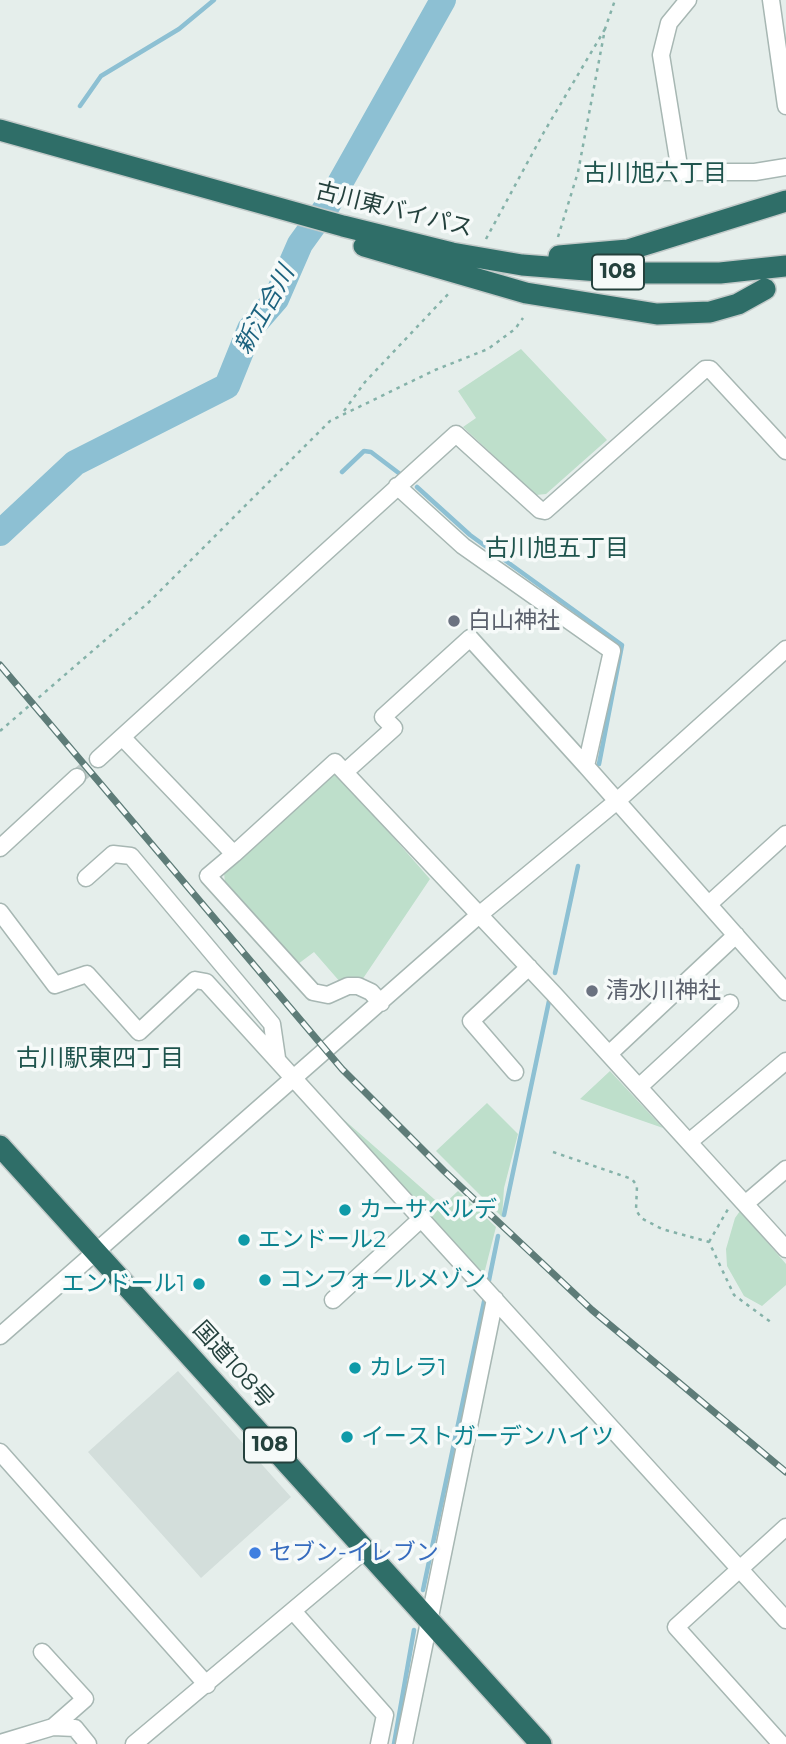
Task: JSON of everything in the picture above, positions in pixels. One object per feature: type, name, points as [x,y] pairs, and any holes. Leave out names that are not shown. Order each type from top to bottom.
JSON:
[{"type":"highway","name":"古川東バイパス","points":[[0,130],[213,190],[450,266],[475,257],[513,263],[673,274],[786,266]]},
{"type":"highway","points":[[513,263],[533,257],[603,254],[628,250],[786,201]]},
{"type":"highway","points":[[450,266],[576,303],[683,316],[738,304],[765,289]]},
{"type":"highway","name":"国道108号","points":[[0,1146],[541,1744]]},
{"type":"street","points":[[680,172],[661,55],[669,23],[688,0]]},
{"type":"street","points":[[771,0],[786,106]]},
{"type":"street","points":[[654,172],[755,172],[786,167]]},
{"type":"street","points":[[98,759],[456,434],[540,510],[545,511],[705,369],[710,369],[786,451]]},
{"type":"street","points":[[402,481],[463,546],[612,651],[586,766]]},
{"type":"street","points":[[345,772],[394,728],[383,717],[470,638],[786,992]]},
{"type":"street","points":[[0,1336],[97,1254],[480,915],[617,801],[786,649]]},
{"type":"street","points":[[122,737],[234,853]]},
{"type":"street","points":[[380,1003],[371,992],[358,986],[328,995],[313,992],[208,876],[335,762],[549,989],[786,1248]]},
{"type":"street","points":[[0,848],[77,777]]},
{"type":"street","points":[[709,904],[786,834]]},
{"type":"street","points":[[86,878],[113,854],[131,856],[272,1024],[277,1058]]},
{"type":"street","points":[[0,912],[55,985],[87,974],[139,1032],[195,980],[206,982],[786,1620]]},
{"type":"street","points":[[609,1054],[736,935]]},
{"type":"street","points":[[515,1072],[471,1021],[528,967]]},
{"type":"street","points":[[639,1087],[730,1003]]},
{"type":"street","points":[[689,1142],[786,1061]]},
{"type":"street","points":[[741,1199],[786,1169]]},
{"type":"street","points":[[333,1300],[422,1218]]},
{"type":"street","points":[[404,1744],[493,1296]]},
{"type":"street","points":[[0,1452],[207,1685]]},
{"type":"street","points":[[781,1744],[676,1627],[786,1527]]},
{"type":"street","points":[[134,1744],[365,1549]]},
{"type":"street","points":[[293,1611],[385,1715],[379,1744]]},
{"type":"street","points":[[42,1652],[85,1699],[52,1727]]},
{"type":"street","points":[[0,1743],[52,1727],[75,1728],[88,1744]]},
{"type":"path","points":[[558,237],[578,172],[605,29],[615,0]]},
{"type":"path","points":[[475,257],[605,29]]},
{"type":"path","points":[[0,731],[148,603],[313,437],[343,412],[365,382],[441,304],[450,266]]},
{"type":"path","points":[[343,412],[488,349],[516,328],[523,318]]},
{"type":"path","points":[[553,1152],[632,1179],[638,1186],[636,1207],[641,1218],[662,1229],[709,1242],[734,1295],[772,1323]]},
{"type":"path","points":[[709,1242],[741,1199]]},
{"type":"shaded area","points":[[178,1371],[291,1497],[201,1578],[88,1452]]},
{"type":"green space","points":[[521,349],[607,440],[546,494],[536,495],[463,427],[476,418],[458,391]]},
{"type":"green space","points":[[336,772],[430,879],[362,980],[341,983],[314,952],[298,964],[225,883],[224,873]]},
{"type":"green space","points":[[610,1071],[663,1128],[580,1099]]},
{"type":"green space","points":[[325,1103],[442,1206],[458,1191],[496,1227],[483,1278]]},
{"type":"green space","points":[[487,1103],[518,1134],[504,1188],[502,1217],[436,1151]]},
{"type":"green space","points":[[740,1211],[786,1264],[786,1285],[762,1306],[744,1296],[727,1266],[726,1249],[735,1218]]},
{"type":"waterway","points":[[80,106],[101,76],[179,29],[214,0]]},
{"type":"waterway","name":"新江合川","points":[[0,533],[75,463],[227,386],[250,329],[276,299],[300,244],[326,208],[443,0]]},
{"type":"waterway","points":[[342,472],[364,451],[371,452],[400,474]]},
{"type":"waterway","points":[[417,487],[470,535],[622,645],[599,764]]},
{"type":"waterway","points":[[555,973],[578,866]]},
{"type":"waterway","points":[[504,1215],[549,1001]]},
{"type":"waterway","points":[[488,1285],[498,1236]]},
{"type":"waterway","points":[[423,1590],[485,1297]]},
{"type":"waterway","points":[[394,1744],[414,1630]]},
{"type":"tunnel","points":[[77,777],[98,759]]},
{"type":"railway","points":[[0,665],[342,1069],[444,1171],[592,1310],[786,1472]]},
{"type":"place","name":"白山神社","points":[[454,621]]},
{"type":"place","name":"清水川神社","points":[[592,991]]},
{"type":"place","name":"カーサベルデ","points":[[345,1210]]},
{"type":"place","name":"エンドール2","points":[[244,1240]]},
{"type":"place","name":"コンフォールメゾン","points":[[265,1280]]},
{"type":"place","name":"エンドール1","points":[[199,1284]]},
{"type":"place","name":"カレラ1","points":[[355,1368]]},
{"type":"place","name":"イーストガーデンハイツ","points":[[347,1437]]},
{"type":"place","name":"セブン-イレブン","points":[[255,1553]]},
{"type":"district","name":"古川旭六丁目","points":[[655,174]]},
{"type":"district","name":"古川旭五丁目","points":[[557,549]]},
{"type":"district","name":"古川駅東四丁目","points":[[100,1059]]}]
